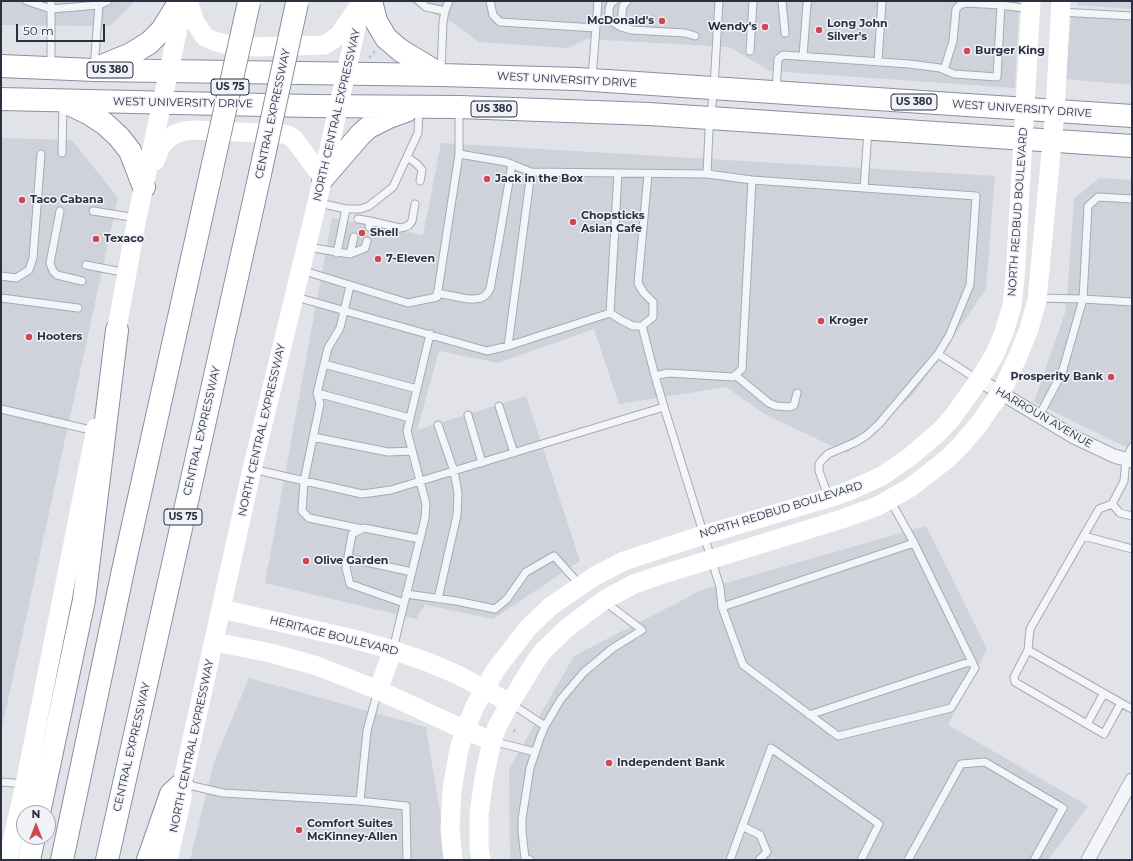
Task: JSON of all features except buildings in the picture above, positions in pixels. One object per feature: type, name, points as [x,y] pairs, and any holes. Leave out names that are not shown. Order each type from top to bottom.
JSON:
[{"type":"highway","points":[[94,70],[131,54],[149,43],[162,30],[180,1]]},
{"type":"highway","name":"US 75","points":[[62,860],[125,562],[249,1]]},
{"type":"highway","points":[[370,1],[376,21],[386,38],[400,50],[441,75]]},
{"type":"highway","name":"CENTRAL EXPRESSWAY","points":[[107,860],[297,2]]},
{"type":"highway","name":"WEST UNIVERSITY DRIVE","points":[[1,66],[94,70],[441,75],[592,80],[1132,116]]},
{"type":"highway","name":"WEST UNIVERSITY DRIVE","points":[[1,99],[459,107],[711,118],[1132,146]]},
{"type":"highway","points":[[63,101],[90,114],[105,124],[119,137],[130,151],[144,187]]},
{"type":"highway","points":[[323,178],[361,134],[369,127],[389,117],[419,107]]},
{"type":"highway","points":[[41,805],[84,600],[117,330]]},
{"type":"highway","points":[[148,860],[171,794],[182,784]]},
{"type":"highway","points":[[29,860],[32,845]]},
{"type":"street","points":[[8,860],[25,784],[95,431],[117,330],[137,218],[184,1]]},
{"type":"street","points":[[188,1],[195,22],[205,37],[232,46],[256,47],[316,46],[332,41],[345,28],[362,1]]},
{"type":"street","name":"NORTH CENTRAL EXPRESSWAY","points":[[168,860],[182,798],[182,784],[252,469],[318,203],[362,1]]},
{"type":"street","name":"NORTH REDBUD BOULEVARD","points":[[453,860],[450,829],[452,790],[464,730],[484,688],[496,669],[529,627],[551,606],[610,567],[641,554],[829,498],[868,484],[900,464],[925,445],[948,423],[979,380],[995,354],[1012,306],[1030,5]]},
{"type":"street","points":[[481,860],[479,848],[479,814],[484,778],[492,741],[497,727],[527,674],[544,650],[567,628],[604,600],[634,584],[842,519],[863,512],[890,499],[922,478],[951,455],[979,424],[1001,393],[1029,329],[1037,298],[1055,111],[1060,36],[1057,6]]},
{"type":"street","points":[[144,187],[161,146],[175,134],[194,130],[288,135],[298,144],[323,178]]},
{"type":"street","name":"HARROUN AVENUE","points":[[979,380],[1074,437],[1114,456],[1130,456]]},
{"type":"street","name":"HERITAGE BOULEVARD","points":[[221,610],[350,638],[393,650],[430,663],[510,702]]},
{"type":"street","points":[[214,642],[271,653],[340,674],[464,730],[492,741]]},
{"type":"street","points":[[378,690],[393,650]]},
{"type":"street","points":[[1088,860],[1132,780]]},
{"type":"lane","points":[[27,1],[51,9],[98,5],[108,1]]},
{"type":"lane","points":[[51,1],[51,68]]},
{"type":"lane","points":[[419,1],[426,7],[445,11]]},
{"type":"lane","points":[[441,75],[441,43],[445,11],[444,1]]},
{"type":"lane","points":[[445,11],[449,1]]},
{"type":"lane","points":[[490,1],[492,15],[500,22],[596,28]]},
{"type":"lane","points":[[592,80],[598,1]]},
{"type":"lane","points":[[614,1],[611,3],[609,9],[609,17],[614,23],[632,30],[685,33],[695,36]]},
{"type":"lane","points":[[626,28],[622,19],[622,12],[623,6],[627,1]]},
{"type":"lane","points":[[707,174],[719,1]]},
{"type":"lane","points":[[750,52],[753,1]]},
{"type":"lane","points":[[782,1],[785,33]]},
{"type":"lane","points":[[803,56],[808,1]]},
{"type":"lane","points":[[878,62],[882,1]]},
{"type":"lane","points":[[944,70],[953,41],[956,9],[960,5],[966,3],[1001,6],[1030,5]]},
{"type":"lane","points":[[94,70],[98,5]]},
{"type":"lane","points":[[776,92],[778,59],[783,55],[909,64],[940,68],[954,74],[997,77],[1001,6]]},
{"type":"lane","points":[[1057,6],[1103,14],[1132,16]]},
{"type":"lane","points":[[62,153],[63,101]]},
{"type":"lane","points":[[318,203],[346,209],[360,209],[370,206],[393,187],[418,133],[419,107]]},
{"type":"lane","points":[[301,270],[408,303],[436,297],[459,154],[459,107]]},
{"type":"lane","points":[[864,188],[868,128]]},
{"type":"lane","points":[[1,276],[16,278],[29,270],[32,258],[41,154]]},
{"type":"lane","points":[[459,154],[512,164],[531,172],[707,174],[752,180],[976,196],[970,285],[949,336],[938,354],[879,424],[867,435],[856,442],[828,454],[822,459],[819,464],[819,471],[829,498]]},
{"type":"lane","points":[[407,157],[417,164],[422,170],[420,181]]},
{"type":"lane","points":[[437,293],[475,299],[486,295],[490,289],[512,164]]},
{"type":"lane","points":[[508,346],[531,172]]},
{"type":"lane","points":[[610,313],[618,174]]},
{"type":"lane","points":[[610,313],[633,326],[642,326],[653,317],[653,302],[643,292],[638,283],[648,174]]},
{"type":"lane","points":[[655,376],[668,373],[733,377],[742,369],[752,180]]},
{"type":"lane","points":[[1039,416],[1062,373],[1083,299],[1088,206],[1098,198],[1132,199]]},
{"type":"lane","points":[[360,209],[357,222],[400,228],[409,225],[412,221],[415,204]]},
{"type":"lane","points":[[337,253],[346,209]]},
{"type":"lane","points":[[60,211],[50,263],[56,275],[82,281]]},
{"type":"lane","points":[[92,211],[137,218]]},
{"type":"lane","points":[[350,254],[354,237]]},
{"type":"lane","points":[[307,247],[350,254],[365,248],[367,241]]},
{"type":"lane","points":[[86,265],[127,273]]},
{"type":"lane","points":[[350,286],[340,328],[328,348],[317,393],[320,404],[304,481],[302,511],[309,518],[420,539]]},
{"type":"lane","points":[[295,297],[487,351],[508,346],[610,313]]},
{"type":"lane","points":[[1,298],[78,308]]},
{"type":"lane","points":[[1037,298],[1132,302]]},
{"type":"lane","points":[[642,326],[664,407],[720,587],[722,607],[743,665],[838,736],[951,708],[975,668],[914,543],[890,499]]},
{"type":"lane","points":[[393,650],[425,518],[426,504],[407,431],[430,334]]},
{"type":"lane","points":[[938,354],[979,380]]},
{"type":"lane","points":[[324,364],[417,389]]},
{"type":"lane","points":[[735,375],[769,403],[776,406],[790,407],[794,405],[797,393]]},
{"type":"lane","points":[[317,393],[410,418]]},
{"type":"lane","points":[[499,406],[514,453]]},
{"type":"lane","points":[[252,469],[362,494],[391,490],[664,407]]},
{"type":"lane","points":[[1,409],[95,431]]},
{"type":"lane","points":[[468,415],[482,463]]},
{"type":"lane","points":[[438,425],[454,471],[458,493],[457,516],[438,599]]},
{"type":"lane","points":[[314,437],[388,452],[412,451]]},
{"type":"lane","points":[[1122,703],[1104,734],[1015,682],[1014,676],[1028,650],[1030,628],[1099,509],[1112,504],[1124,481],[1130,456]]},
{"type":"lane","points":[[1112,504],[1120,513],[1132,516]]},
{"type":"lane","points":[[362,529],[352,534],[346,568],[350,584],[404,603]]},
{"type":"lane","points":[[1084,536],[1132,549]]},
{"type":"lane","points":[[722,607],[914,543]]},
{"type":"lane","points":[[406,594],[495,609],[507,599],[526,572],[554,556],[581,585]]},
{"type":"lane","points":[[348,558],[412,572]]},
{"type":"lane","points":[[530,860],[525,858],[522,819],[527,785],[535,752],[545,726],[561,698],[584,672],[613,648],[642,630],[604,600]]},
{"type":"lane","points":[[1028,650],[1132,709]]},
{"type":"lane","points":[[809,715],[972,661]]},
{"type":"lane","points":[[360,801],[367,731],[378,690]]},
{"type":"lane","points":[[1087,724],[1104,693]]},
{"type":"lane","points":[[510,702],[545,726]]},
{"type":"lane","points":[[492,741],[535,752]]},
{"type":"lane","points":[[730,860],[771,748],[879,824],[861,860]]},
{"type":"lane","points":[[908,860],[961,764],[985,762],[1063,808],[1034,860]]},
{"type":"lane","points":[[1,782],[25,784]]},
{"type":"lane","points":[[182,784],[223,793],[360,801],[406,806],[407,860]]},
{"type":"lane","points":[[742,826],[760,835],[767,852],[759,860]]},
{"type":"path","points":[[367,63],[371,54],[377,49]]},
{"type":"shaded area","points":[[1,1],[135,1],[110,26],[1,25]]},
{"type":"shaded area","points":[[407,1],[1019,1],[1015,88],[770,71],[729,47],[586,39],[568,48],[479,42],[455,24]]},
{"type":"shaded area","points":[[1078,1],[1132,1],[1132,9],[1077,5]]},
{"type":"shaded area","points":[[1072,9],[1132,13],[1132,85],[1065,79]]},
{"type":"shaded area","points":[[1,138],[72,140],[118,198],[1,732]]},
{"type":"shaded area","points":[[441,143],[995,176],[986,289],[914,394],[847,453],[766,415],[726,387],[619,404],[594,329],[498,363],[439,351],[417,430],[526,396],[580,561],[493,619],[425,605],[416,619],[265,583],[332,218],[423,235]]},
{"type":"shaded area","points":[[1099,178],[1132,180],[1132,450],[1034,402],[1066,310],[1074,199]]},
{"type":"shaded area","points":[[926,526],[987,649],[948,725],[1088,806],[1048,860],[510,860],[509,769],[574,656],[702,590]]},
{"type":"shaded area","points":[[249,678],[426,727],[448,860],[190,860],[214,762]]},
{"type":"place","name":"McDonald's","points":[[662,21]]},
{"type":"place","name":"Wendy's","points":[[765,27]]},
{"type":"place","name":"Long John Silver's","points":[[819,30]]},
{"type":"place","name":"Burger King","points":[[967,51]]},
{"type":"place","name":"Jack in the Box","points":[[487,179]]},
{"type":"place","name":"Taco Cabana","points":[[22,200]]},
{"type":"place","name":"Chopsticks Asian Cafe","points":[[573,222]]},
{"type":"place","name":"Shell","points":[[362,233]]},
{"type":"place","name":"Texaco","points":[[96,239]]},
{"type":"place","name":"7-Eleven","points":[[378,259]]},
{"type":"place","name":"Kroger","points":[[821,321]]},
{"type":"place","name":"Hooters","points":[[29,337]]},
{"type":"place","name":"Prosperity Bank","points":[[1111,377]]},
{"type":"place","name":"Olive Garden","points":[[306,561]]},
{"type":"place","name":"Independent Bank","points":[[609,763]]},
{"type":"place","name":"Comfort Suites McKinney-Allen","points":[[299,830]]}]
